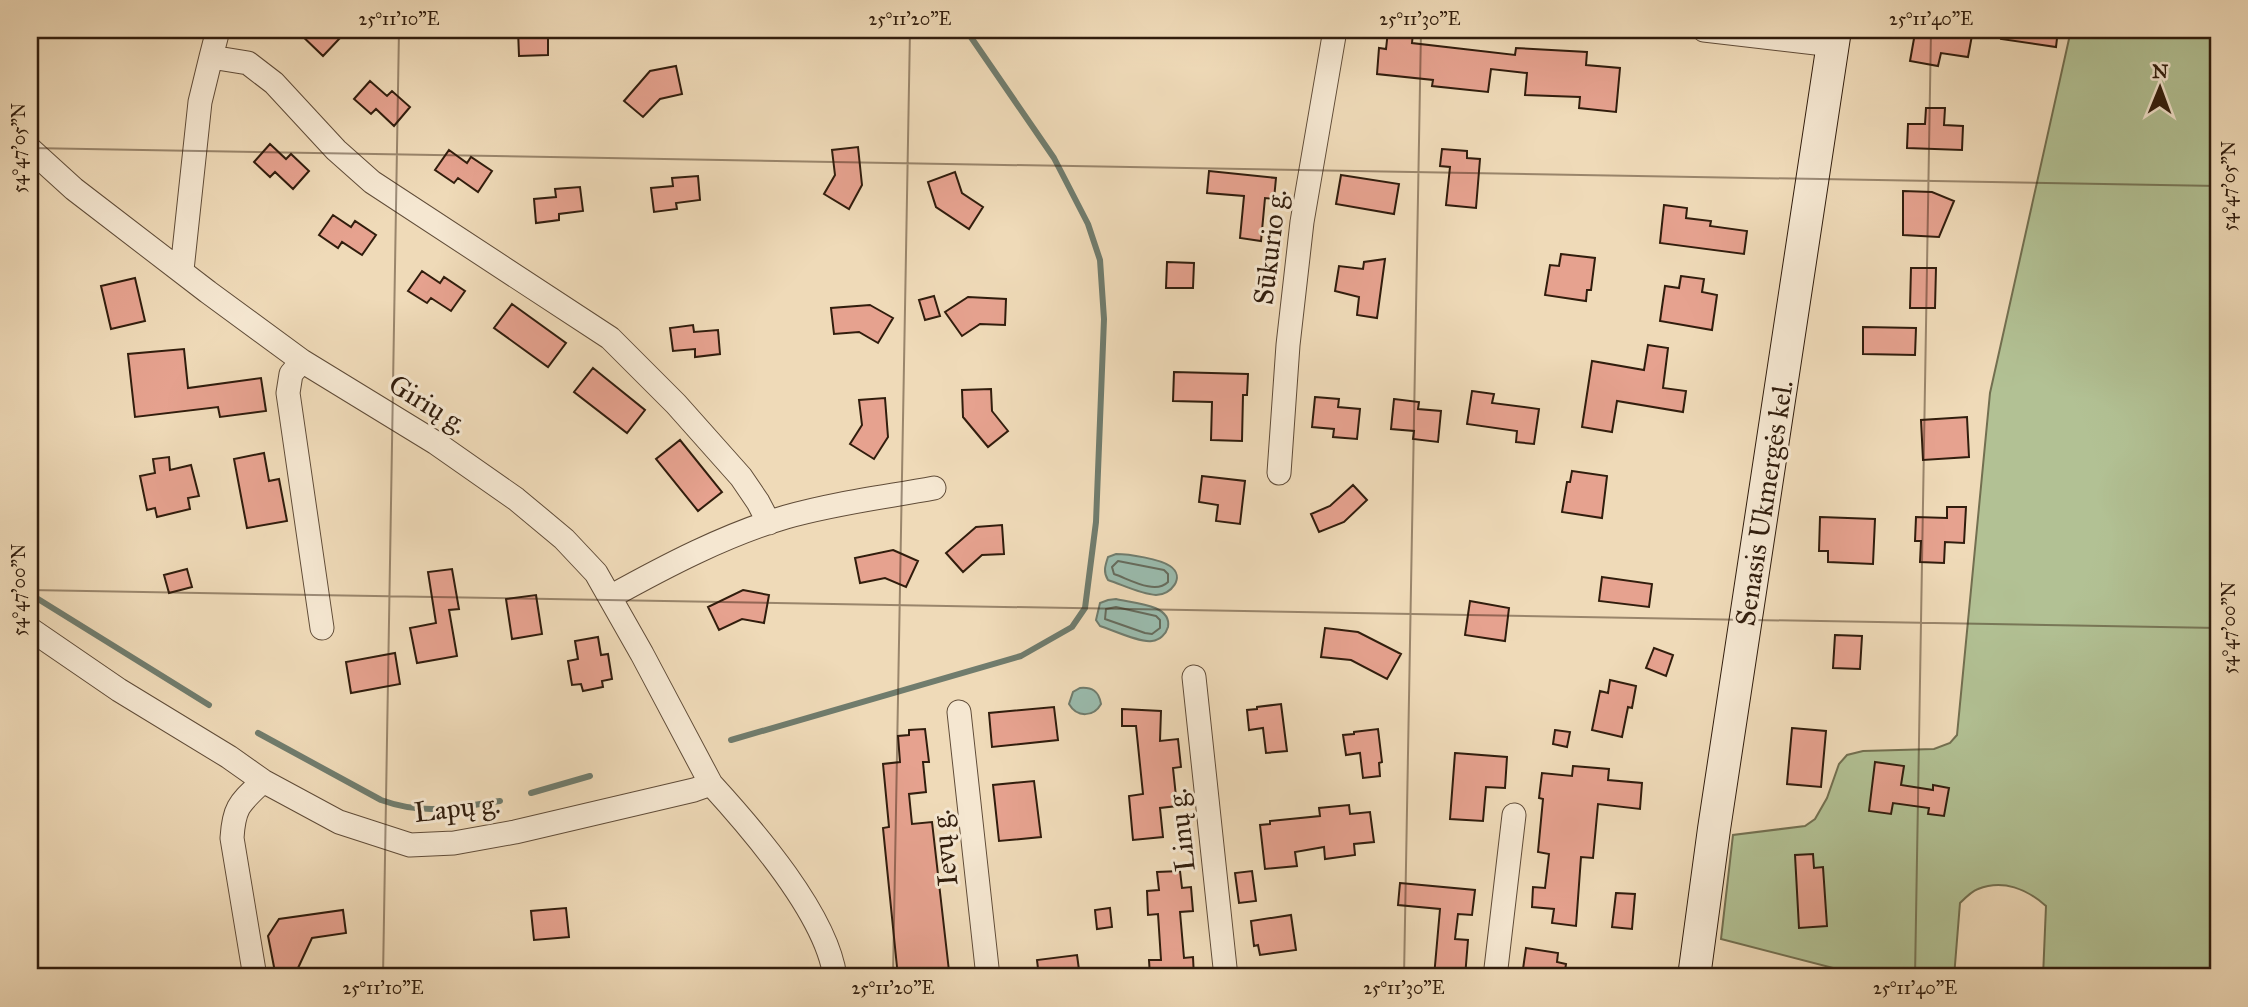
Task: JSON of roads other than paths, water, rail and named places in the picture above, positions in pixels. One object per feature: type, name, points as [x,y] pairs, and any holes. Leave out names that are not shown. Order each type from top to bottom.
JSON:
[{"type":"main road","name":"Senasis Ukmergės kel.","points":[[1694,977],[1834,37]]},
{"type":"street","points":[[182,270],[200,102],[218,30]]},
{"type":"street","name":"Sūkurio g.","points":[[1279,473],[1288,345],[1302,222],[1335,30]]},
{"type":"street","points":[[1704,30],[1834,37]]},
{"type":"street","points":[[211,57],[248,63],[274,83],[336,150],[372,182],[610,338],[676,404],[741,477],[769,523]]},
{"type":"street","name":"Girių g.","points":[[30,149],[74,189],[302,361],[436,443],[516,499],[564,539],[596,573],[711,783]]},
{"type":"street","points":[[302,361],[291,374],[288,393],[323,628]]},
{"type":"street","points":[[610,597],[706,548],[769,523],[827,507],[934,488]]},
{"type":"street","name":"Lapų g.","points":[[30,629],[119,690],[229,757],[263,781],[340,822],[410,845],[454,843],[515,832],[694,790],[711,783]]},
{"type":"street","name":"Linų g.","points":[[1194,677],[1226,977]]},
{"type":"street","name":"Ievų g.","points":[[959,712],[988,977]]},
{"type":"street","points":[[255,977],[232,838],[233,821],[238,806],[263,781]]},
{"type":"street","points":[[711,783],[747,824],[791,883],[825,940],[835,977]]},
{"type":"street","points":[[1495,977],[1514,815]]},
{"type":"water","points":[[1116,554],[1144,557],[1165,563],[1175,570],[1175,585],[1167,592],[1156,595],[1108,580],[1105,566],[1108,557]]},
{"type":"water","points":[[1116,599],[1158,609],[1168,619],[1166,632],[1158,639],[1147,641],[1100,626],[1096,620],[1100,603]]},
{"type":"water","points":[[1080,688],[1091,689],[1099,696],[1101,704],[1090,713],[1076,712],[1069,704],[1073,692]]},
{"type":"waterway","points":[[731,740],[1021,656],[1072,627],[1085,608],[1096,522],[1104,319],[1100,260],[1088,224],[1054,158],[966,30]]},
{"type":"waterway","points":[[30,594],[209,705]]},
{"type":"waterway","points":[[258,733],[381,800],[397,805],[440,809],[500,801]]},
{"type":"waterway","points":[[531,793],[590,776]]}]
